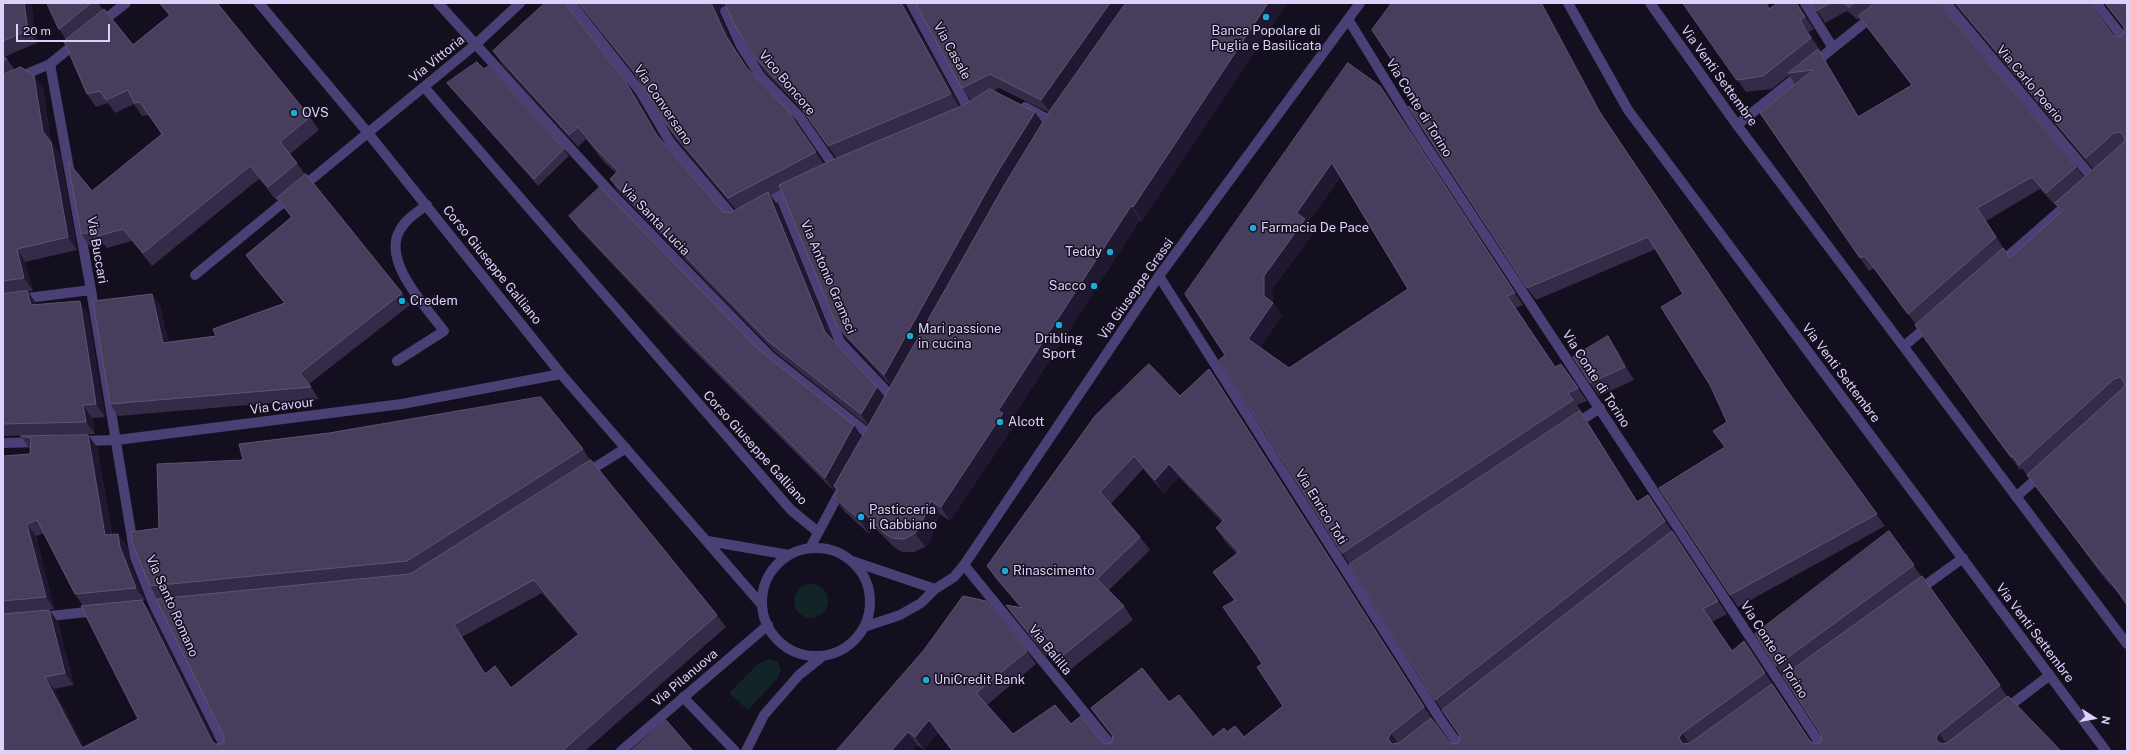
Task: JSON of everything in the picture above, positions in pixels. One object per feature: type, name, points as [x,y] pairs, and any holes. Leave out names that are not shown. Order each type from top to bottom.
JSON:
[{"type":"street","points":[[3,84],[50,64],[126,3]]},
{"type":"street","name":"Corso Giuseppe Galliano","points":[[259,3],[368,133],[561,374],[708,541],[762,605]]},
{"type":"street","name":"Via Santa Lucia","points":[[438,3],[613,195],[772,357],[871,436]]},
{"type":"street","name":"Via Vittoria","points":[[195,275],[476,44],[520,3]]},
{"type":"street","name":"Via Conversano","points":[[572,3],[640,91],[670,142],[736,220],[780,195]]},
{"type":"street","name":"Via Casale","points":[[911,3],[970,112]]},
{"type":"street","name":"Via Giuseppe Grassi","points":[[864,627],[900,615],[920,603],[935,589],[954,576],[964,565],[1159,276],[1360,3]]},
{"type":"street","name":"Via Venti Settembre","points":[[1568,3],[1628,110],[2106,751]]},
{"type":"street","name":"Via Venti Settembre","points":[[1650,3],[1737,125],[2127,644]]},
{"type":"street","points":[[1805,3],[1833,48]]},
{"type":"street","points":[[1737,125],[1889,3]]},
{"type":"street","name":"Via Carlo Poerio","points":[[1946,3],[2094,181]]},
{"type":"street","points":[[2096,3],[2127,44]]},
{"type":"street","name":"Vico Boncore","points":[[725,11],[741,46],[761,77],[800,118],[835,168]]},
{"type":"street","name":"Via Conte di Torino","points":[[1348,19],[1421,138],[1600,408],[1679,538],[1784,688],[1825,751]]},
{"type":"street","name":"Via Buccari","points":[[50,64],[117,440]]},
{"type":"street","name":"Corso Giuseppe Galliano","points":[[424,87],[791,510],[818,532]]},
{"type":"street","points":[[1013,101],[1054,122]]},
{"type":"street","points":[[780,195],[808,182]]},
{"type":"street","name":"Via Antonio Gramsci","points":[[780,195],[840,342],[894,399]]},
{"type":"street","points":[[1994,269],[2077,196]]},
{"type":"street","points":[[397,361],[444,331],[400,271],[395,246],[399,230],[412,216],[426,205]]},
{"type":"street","name":"Via Enrico Toti","points":[[1159,276],[1352,572],[1445,719],[1462,751]]},
{"type":"street","points":[[3,301],[91,290]]},
{"type":"street","points":[[1904,346],[1940,315]]},
{"type":"street","name":"Via Cavour","points":[[71,442],[117,440],[402,404],[561,374]]},
{"type":"street","points":[[1567,430],[1600,408]]},
{"type":"street","name":"Via Santo Romano","points":[[117,440],[135,557],[154,605],[228,751]]},
{"type":"street","points":[[3,444],[48,442]]},
{"type":"street","points":[[579,478],[626,448]]},
{"type":"street","points":[[2016,497],[2050,466]]},
{"type":"street","points":[[810,548],[848,477]]},
{"type":"street","points":[[708,541],[789,555]]},
{"type":"street","points":[[851,560],[862,574],[869,592],[869,610],[864,627],[853,641],[839,651],[823,656],[806,655],[791,650],[777,639],[768,625],[762,605],[763,590],[769,576],[777,564],[789,555],[810,548],[825,548],[839,553],[851,560],[935,589]]},
{"type":"street","points":[[1905,601],[1963,558]]},
{"type":"street","name":"Via Balilla","points":[[964,565],[1116,751]]},
{"type":"street","points":[[34,618],[110,610]]},
{"type":"street","name":"Via Pilanuova","points":[[620,751],[768,625]]},
{"type":"street","points":[[746,751],[764,715],[799,675],[823,656]]},
{"type":"street","points":[[1995,718],[2050,675]]},
{"type":"street","points":[[683,697],[735,751]]},
{"type":"street","points":[[1431,730],[1445,719]]},
{"type":"shaded area","points":[[808,584],[814,584],[823,589],[827,595],[827,607],[823,613],[814,618],[808,618],[799,613],[794,604],[794,598],[799,589]]},
{"type":"shaded area","points":[[769,659],[778,662],[781,670],[777,679],[748,710],[729,693],[758,664]]},
{"type":"building","points":[[3,3],[24,3],[28,30],[3,41]]},
{"type":"building","points":[[47,3],[91,3],[59,29]]},
{"type":"building","points":[[160,3],[217,3],[310,117],[280,142],[297,163],[268,187],[250,166],[143,253],[123,229],[98,236],[97,231],[81,234],[68,162],[92,191],[162,134],[140,102],[134,103],[128,90],[106,100],[100,91],[87,94],[64,41],[104,9],[133,45],[170,15]]},
{"type":"building","points":[[545,3],[565,3],[626,82],[656,134],[723,212],[730,213],[768,192],[825,332],[877,387],[861,414],[767,340],[610,179],[618,171],[596,149],[578,127],[569,135],[493,51]]},
{"type":"building","points":[[579,3],[711,3],[726,36],[746,67],[785,107],[816,152],[728,198],[666,124],[635,73]]},
{"type":"building","points":[[725,3],[901,3],[951,94],[828,146],[795,99],[756,59],[737,29]]},
{"type":"building","points":[[916,3],[1110,3],[1041,100],[990,74],[962,88]]},
{"type":"building","points":[[1126,3],[1268,3],[1133,207],[1131,206],[998,411],[1003,413],[941,507],[931,501],[919,529],[915,533],[904,539],[892,538],[884,533],[864,513],[860,520],[834,497],[838,490],[834,486],[1005,184],[1049,112]]},
{"type":"building","points":[[1392,3],[1541,3],[1599,111],[1786,389],[1877,514],[1730,595],[1659,488],[1725,447],[1713,431],[1727,422],[1710,385],[1661,307],[1683,294],[1648,237],[1527,288],[1408,106],[1435,125],[1372,30]]},
{"type":"building","points":[[1683,3],[1766,3],[1769,9],[1778,3],[1796,3],[1805,17],[1800,20],[1811,38],[1763,76],[1737,80]]},
{"type":"building","points":[[1812,3],[1830,3],[1816,11]]},
{"type":"building","points":[[1844,3],[1854,3],[1849,7]]},
{"type":"building","points":[[1875,3],[1939,3],[2076,167],[2046,193],[2032,177],[1977,208],[1996,237],[1908,314],[1865,256],[1860,258],[1760,113],[1813,70],[1788,73],[1818,49],[1858,117],[1912,85],[1859,16]]},
{"type":"building","points":[[1956,3],[2089,3],[2116,37],[2122,36],[2124,33],[2124,27],[2105,3],[2127,3],[2127,605],[2114,586],[2027,475],[2123,388],[2125,385],[2123,380],[2120,377],[2114,379],[2019,465],[2013,456],[2011,457],[1982,418],[1915,325],[2003,248],[2010,258],[2062,211],[2055,203],[2125,140],[2120,132],[2114,133],[2086,158]]},
{"type":"building","points":[[477,62],[484,69],[488,66],[564,149],[534,179],[447,83]]},
{"type":"building","points":[[1348,63],[1380,86],[1515,293],[1507,296],[1555,367],[1561,364],[1578,388],[1568,393],[1573,400],[1342,553],[1219,360],[1225,355],[1185,294]],"holes":[[[1332,163],[1408,289],[1289,368],[1248,339],[1273,303],[1264,296],[1264,276],[1305,219],[1297,213]]]},
{"type":"building","points":[[21,67],[34,76],[43,132],[51,142],[68,237],[17,249],[24,278],[3,281],[3,75]]},
{"type":"building","points":[[990,89],[1035,112],[994,178],[884,375],[837,326],[779,185],[830,161],[964,105]]},
{"type":"building","points":[[306,174],[402,293],[300,373],[311,387],[110,404],[93,301],[152,294],[163,343],[216,336],[213,329],[285,303],[246,255],[292,217],[277,198]]},
{"type":"building","points":[[600,187],[758,349],[854,425],[825,478],[677,330],[569,216]]},
{"type":"building","points":[[27,291],[31,305],[80,301],[96,404],[83,405],[86,422],[3,424],[3,294]]},
{"type":"building","points":[[1608,336],[1625,367],[1590,383],[1573,357]]},
{"type":"building","points":[[1149,364],[1180,396],[1209,369],[1424,707],[1391,733],[1388,739],[1392,744],[1399,743],[1431,718],[1449,742],[1454,744],[1458,743],[1460,740],[1459,734],[1442,710],[1672,531],[1718,601],[1703,609],[1732,651],[1744,641],[1765,673],[1682,733],[1679,738],[1683,744],[1690,743],[1772,684],[1810,741],[1816,744],[1820,743],[1822,738],[1821,734],[1783,676],[1922,576],[2000,685],[1939,733],[1936,738],[1938,742],[1943,744],[1947,743],[2008,696],[2061,751],[953,751],[929,720],[915,737],[908,732],[891,751],[836,751],[924,650],[963,596],[986,601],[1027,651],[976,693],[1013,734],[1055,705],[1071,724],[1081,716],[1102,742],[1107,744],[1111,743],[1113,740],[1112,734],[1091,708],[1142,668],[1169,702],[1179,695],[1213,737],[1224,728],[1227,732],[1235,726],[1244,737],[1283,706],[1257,667],[1262,664],[1223,607],[1235,600],[1213,572],[1239,552],[1216,528],[1224,520],[1169,464],[1155,480],[1134,456],[1100,492],[1140,537],[1097,579],[1124,606],[1062,656],[1045,636],[1037,643],[1006,605],[1022,608],[987,566],[1095,416]]},
{"type":"building","points":[[541,397],[583,449],[407,561],[150,586],[132,542],[131,532],[159,528],[157,464],[243,460],[239,444],[329,433]]},
{"type":"building","points":[[1580,411],[1637,502],[1648,495],[1665,521],[1435,700],[1349,565]]},
{"type":"building","points":[[88,435],[105,535],[118,534],[120,547],[136,588],[75,594],[37,520],[27,524],[46,597],[3,601],[3,456],[30,454],[31,438],[21,436]]},
{"type":"building","points":[[591,460],[717,615],[562,751],[3,751],[3,614],[49,610],[65,673],[45,677],[82,748],[138,719],[81,606],[142,600],[212,741],[215,744],[221,744],[224,742],[224,736],[156,599],[410,574]],"holes":[[[534,580],[579,634],[511,688],[495,666],[485,674],[454,625]]]},
{"type":"building","points":[[1889,531],[1914,565],[1776,666],[1755,634]]},
{"type":"building","points":[[666,720],[693,751],[631,751]]},
{"type":"place","name":"Banca Popolare di Puglia e Basilicata","points":[[1266,17]]},
{"type":"place","name":"OVS","points":[[294,113]]},
{"type":"place","name":"Farmacia De Pace","points":[[1253,228]]},
{"type":"place","name":"Teddy","points":[[1110,252]]},
{"type":"place","name":"Sacco","points":[[1094,286]]},
{"type":"place","name":"Credem","points":[[402,301]]},
{"type":"place","name":"Dribling Sport","points":[[1059,325]]},
{"type":"place","name":"Mari passione in cucina","points":[[910,336]]},
{"type":"place","name":"Alcott","points":[[1000,422]]},
{"type":"place","name":"Pasticceria il Gabbiano","points":[[861,517]]},
{"type":"place","name":"Rinascimento","points":[[1005,571]]},
{"type":"place","name":"UniCredit Bank","points":[[926,680]]}]
